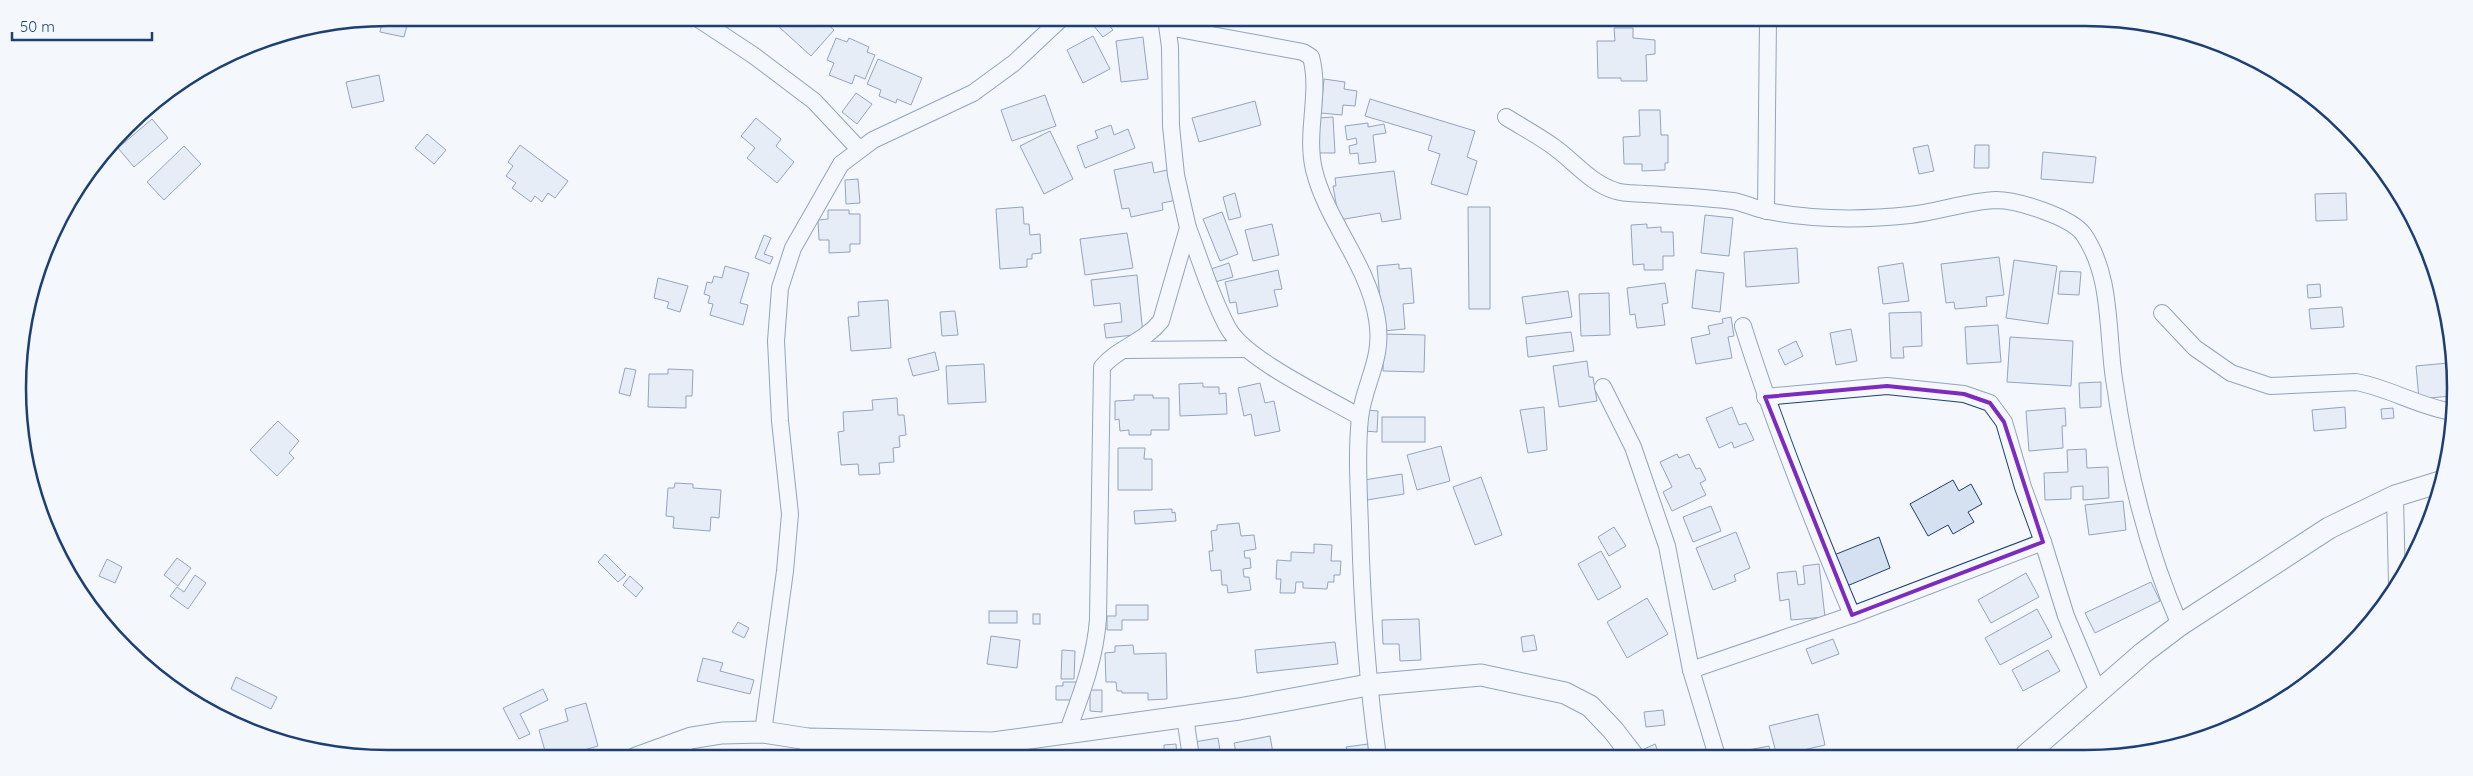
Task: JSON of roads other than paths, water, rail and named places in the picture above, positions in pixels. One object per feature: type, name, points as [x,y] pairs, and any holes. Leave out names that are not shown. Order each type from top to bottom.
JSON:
[{"type":"street","points":[[709,26],[753,54],[814,101],[859,149]]},
{"type":"street","points":[[763,732],[785,571],[790,514],[778,385],[776,341],[780,288],[793,248],[841,164],[859,149],[973,93],[1014,63],[1053,26]]},
{"type":"street","points":[[1167,26],[1171,126],[1176,174],[1188,228],[1229,329],[1245,348],[1264,362],[1360,417]]},
{"type":"street","points":[[1185,26],[1303,52],[1311,57],[1315,72],[1310,124],[1314,169],[1329,210],[1367,282],[1378,319],[1378,357],[1360,417],[1360,542],[1368,685],[1377,750]]},
{"type":"street","points":[[1766,211],[1768,26]]},
{"type":"street","points":[[1506,117],[1556,148],[1581,172],[1617,192],[1736,201],[1766,211],[1816,217],[1856,219],[1912,215],[1970,203],[1997,200],[2031,206],[2062,219],[2083,232],[2098,262],[2103,280],[2114,379],[2132,475],[2163,586],[2180,625]]},
{"type":"street","points":[[1067,733],[1089,673],[1096,647],[1102,367],[1110,358],[1151,334],[1161,321],[1188,228]]},
{"type":"street","points":[[2162,313],[2195,348],[2231,373],[2270,386],[2290,387],[2356,382],[2382,387],[2424,406],[2446,411]]},
{"type":"street","points":[[1743,326],[1765,397],[1801,493],[1852,615]]},
{"type":"street","points":[[1124,350],[1245,348]]},
{"type":"street","points":[[1765,397],[1887,386],[1964,394],[1990,403],[2004,422],[2023,487],[2043,542],[2066,616],[2098,692]]},
{"type":"street","points":[[1603,387],[1633,446],[1667,546],[1691,670],[1715,750]]},
{"type":"street","points":[[2033,750],[2143,653],[2180,625],[2329,528],[2395,496],[2433,484]]},
{"type":"street","points":[[2395,496],[2397,571]]},
{"type":"street","points":[[1691,670],[1852,615],[2043,542]]},
{"type":"street","points":[[658,750],[691,738],[722,733],[763,732],[808,749],[993,743],[1239,709],[1368,685],[1481,675],[1566,692],[1590,706],[1613,730],[1628,750]]},
{"type":"street","points":[[1185,716],[1190,750]]}]
